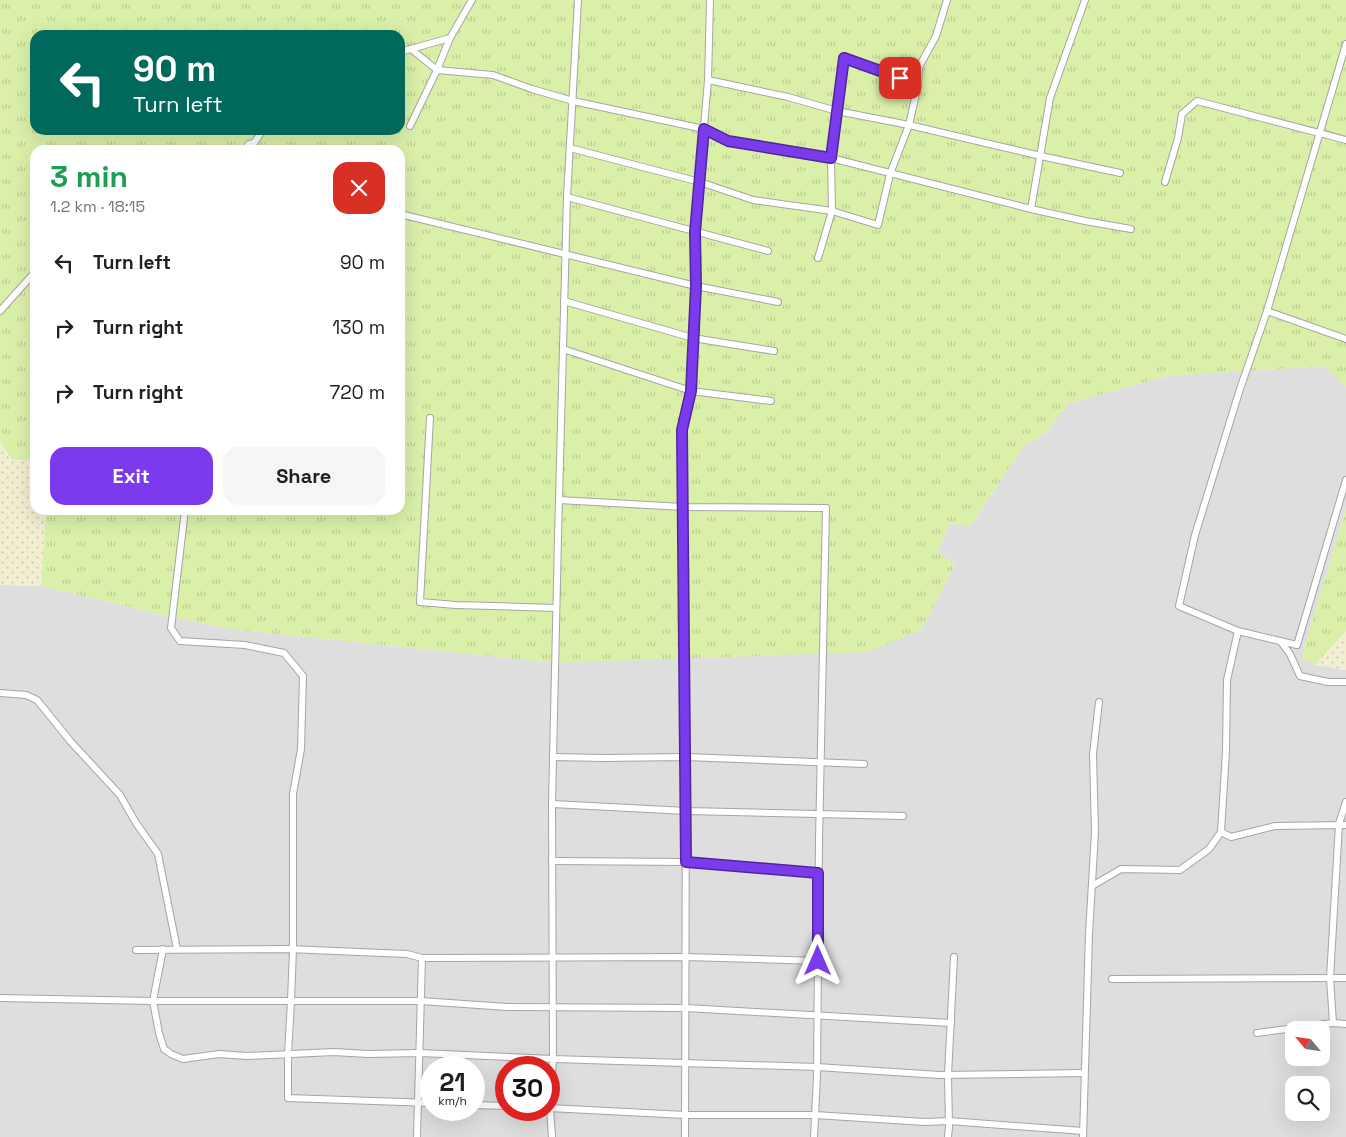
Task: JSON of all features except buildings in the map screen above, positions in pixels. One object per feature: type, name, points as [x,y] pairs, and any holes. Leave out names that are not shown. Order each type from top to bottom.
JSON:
[{"type":"street","points":[[410,126],[450,38],[472,0]]},
{"type":"street","points":[[553,1056],[552,804],[556,608],[567,197],[578,0]]},
{"type":"street","points":[[685,1137],[687,811],[682,430],[691,391],[696,286],[695,232],[708,80],[710,0]]},
{"type":"street","points":[[570,148],[700,182],[753,200],[832,211],[878,225],[890,174],[909,125],[918,85],[919,67],[936,36],[947,0]]},
{"type":"street","points":[[1031,209],[1050,98],[1085,0]]},
{"type":"street","points":[[405,51],[450,38]]},
{"type":"street","points":[[1346,44],[1267,311],[1240,389],[1195,535],[1179,606],[1238,631],[1296,645],[1346,480]]},
{"type":"street","points":[[411,49],[437,70],[493,75],[573,101],[704,129],[728,141],[831,158],[1031,209],[1085,221],[1131,228]]},
{"type":"street","points":[[818,258],[832,211],[831,158],[844,58],[918,85]]},
{"type":"street","points":[[708,80],[788,97],[837,111],[909,125],[1120,173]]},
{"type":"street","points":[[1165,182],[1178,138],[1182,114],[1197,101],[1346,140]]},
{"type":"street","points":[[248,145],[254,142],[259,135]]},
{"type":"street","points":[[567,197],[768,251]]},
{"type":"street","points":[[405,215],[696,286],[778,302]]},
{"type":"street","points":[[0,311],[30,278]]},
{"type":"street","points":[[564,301],[693,338],[774,351]]},
{"type":"street","points":[[1267,311],[1346,339]]},
{"type":"street","points":[[563,350],[691,391],[771,401]]},
{"type":"street","points":[[430,418],[420,602],[556,608]]},
{"type":"street","points":[[559,500],[683,507],[826,508],[818,873],[817,1067],[814,1137]]},
{"type":"street","points":[[184,515],[171,628],[180,641],[245,645],[284,653],[303,676],[301,749],[293,794],[293,949],[288,1098],[418,1102]]},
{"type":"street","points":[[1092,886],[1121,869],[1180,870],[1209,849],[1221,832],[1226,752],[1227,680],[1238,631]]},
{"type":"street","points":[[1281,642],[1290,654],[1300,676],[1328,682],[1346,682]]},
{"type":"street","points":[[0,693],[26,695],[37,700],[71,742],[120,795],[136,823],[158,854],[177,949]]},
{"type":"street","points":[[560,1109],[685,1115],[815,1115],[925,1122],[949,1121],[1083,1134],[1095,832],[1093,754],[1099,702]]},
{"type":"street","points":[[553,756],[603,758],[686,757],[864,764]]},
{"type":"street","points":[[1333,1023],[1330,978],[1338,824],[1346,802]]},
{"type":"street","points":[[552,804],[687,811],[903,816]]},
{"type":"street","points":[[1221,832],[1231,837],[1275,826],[1338,824],[1346,826]]},
{"type":"street","points":[[552,861],[686,862],[818,873]]},
{"type":"street","points":[[163,949],[153,1001],[164,1049],[183,1059],[219,1054],[247,1056],[334,1052],[495,1056]]},
{"type":"street","points":[[136,950],[293,949],[407,954],[422,958],[686,957],[818,961]]},
{"type":"street","points":[[948,1137],[948,1075],[954,957]]},
{"type":"street","points":[[417,1137],[422,958]]},
{"type":"street","points":[[1112,979],[1346,978]]},
{"type":"street","points":[[0,998],[153,1001],[421,1001],[507,1008],[686,1008],[951,1023]]},
{"type":"street","points":[[1257,1033],[1333,1023],[1346,1024]]},
{"type":"street","points":[[560,1059],[817,1067],[948,1075],[1084,1073]]},
{"type":"street","points":[[551,1121],[552,1137]]},
{"type":"shaded area","points":[[1324,366],[1346,387],[1346,509],[1305,644],[1303,658],[1315,665],[1346,670],[1346,1137],[0,1137],[0,585],[41,586],[230,629],[557,663],[955,564],[937,552],[950,523],[971,525],[1023,447],[1046,432],[1069,403],[1167,376]]},
{"type":"shaded area","points":[[0,441],[12,460],[30,459],[30,515],[46,515],[41,586],[0,585]]},
{"type":"shaded area","points":[[1346,631],[1346,670],[1315,665],[1343,635]]},
{"type":"green space","points":[[0,0],[1346,0],[1346,387],[1324,366],[1167,376],[1069,403],[1046,432],[1023,447],[970,526],[950,523],[937,552],[955,564],[922,629],[868,652],[557,663],[230,629],[41,586],[46,515],[405,515],[405,145],[30,145],[30,459],[12,460],[0,441]]},
{"type":"green space","points":[[1346,509],[1346,631],[1315,665],[1303,659],[1305,644]]},
{"type":"route","points":[[818,961],[818,873],[686,862],[682,430],[691,391],[696,286],[695,232],[704,129],[728,141],[831,158],[844,58],[900,78]]}]
